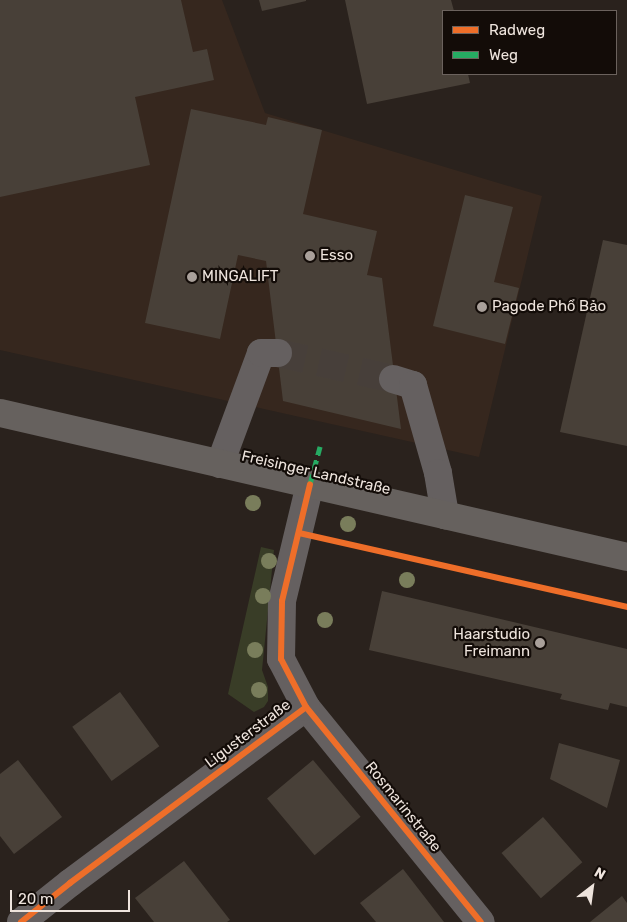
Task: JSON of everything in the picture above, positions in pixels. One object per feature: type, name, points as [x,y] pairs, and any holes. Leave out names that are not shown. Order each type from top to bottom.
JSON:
[{"type":"main road","name":"Freisinger Landstraße","points":[[0,413],[627,557]]},
{"type":"street","points":[[220,464],[261,353],[278,353]]},
{"type":"street","points":[[394,379],[413,386],[438,473],[445,515]]},
{"type":"street","name":"Ligusterstraße","points":[[21,922],[70,882],[306,707],[281,659],[282,601],[310,484]]},
{"type":"street","name":"Rosmarinstraße","points":[[306,707],[480,922]]},
{"type":"shaded area","points":[[0,0],[222,0],[265,113],[542,196],[479,457],[0,350]]},
{"type":"green space","points":[[261,547],[274,550],[262,670],[268,687],[268,701],[264,707],[254,712],[228,694]]},
{"type":"building","points":[[0,0],[181,0],[193,52],[207,49],[214,80],[135,97],[150,165],[0,197]]},
{"type":"building","points":[[259,0],[306,0],[306,1],[262,11]]},
{"type":"building","points":[[345,0],[451,0],[454,10],[442,10],[442,75],[468,75],[470,83],[367,104]]},
{"type":"building","points":[[191,109],[266,125],[268,117],[322,130],[303,214],[377,231],[367,275],[382,278],[401,429],[283,401],[266,261],[238,255],[220,339],[145,323]]},
{"type":"building","points":[[465,195],[513,207],[494,282],[519,288],[505,344],[433,326]]},
{"type":"building","points":[[603,240],[627,245],[627,446],[560,432]]},
{"type":"building","points":[[382,591],[627,649],[627,707],[610,703],[608,710],[560,699],[562,694],[369,650]]},
{"type":"building","points":[[120,692],[159,746],[112,781],[72,727]]},
{"type":"building","points":[[559,743],[620,760],[607,808],[550,779]]},
{"type":"building","points":[[18,760],[62,817],[14,854],[0,836],[0,774]]},
{"type":"building","points":[[313,760],[361,817],[315,855],[267,799]]},
{"type":"building","points":[[543,817],[582,862],[541,898],[501,853]]},
{"type":"building","points":[[184,861],[230,920],[227,922],[154,922],[135,898]]},
{"type":"building","points":[[403,869],[444,922],[376,922],[360,903]]},
{"type":"building","points":[[622,896],[627,903],[627,922],[590,922]]},
{"type":"tunnel","points":[[278,353],[393,379]]},
{"type":"marked path","points":[[310,484],[320,446]]},
{"type":"cycle path","points":[[21,922],[70,883],[306,707],[281,659],[282,601],[310,484]]},
{"type":"cycle path","points":[[299,533],[627,607]]},
{"type":"cycle path","points":[[306,707],[481,922]]},
{"type":"place","name":"Esso","points":[[310,256]]},
{"type":"place","name":"MINGALIFT","points":[[192,277]]},
{"type":"place","name":"Pagode Phổ Bảo","points":[[482,307]]},
{"type":"place","name":"Haarstudio Freimann","points":[[540,643]]}]
